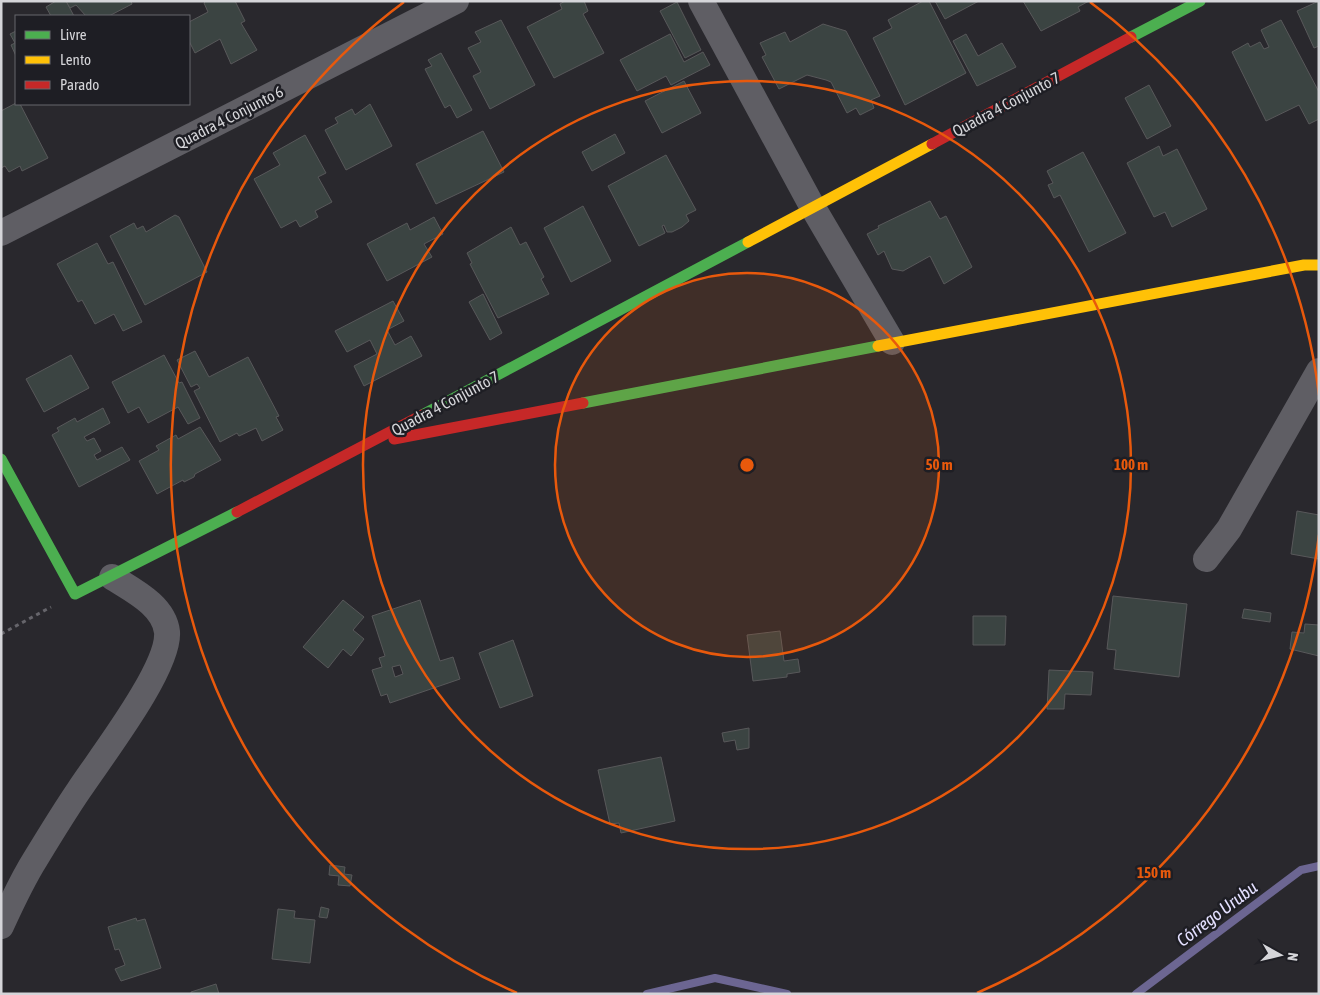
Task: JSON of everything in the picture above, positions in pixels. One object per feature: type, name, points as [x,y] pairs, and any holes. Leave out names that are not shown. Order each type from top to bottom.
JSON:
[{"type":"street","name":"Quadra 4 Conjunto 6","points":[[1,233],[456,1]]},
{"type":"street","points":[[701,1],[812,206],[892,342]]},
{"type":"street","name":"Quadra 4 Conjunto 7","points":[[75,594],[112,577],[366,445],[1200,1]]},
{"type":"street","points":[[366,445],[1304,264],[1319,265]]},
{"type":"street","points":[[1206,559],[1229,529],[1319,371]]},
{"type":"street","points":[[1,460],[75,594]]},
{"type":"street","points":[[1,926],[17,890],[35,859],[159,666],[166,644],[167,631],[157,609],[140,594],[112,577]]},
{"type":"path","points":[[1,634],[75,594]]},
{"type":"building","points":[[56,1],[66,1],[73,15],[50,15],[46,7]]},
{"type":"building","points":[[66,1],[131,1],[132,4],[111,15],[85,15],[76,5],[70,8]]},
{"type":"building","points":[[206,1],[235,1],[245,21],[241,23],[257,50],[231,64],[220,39],[195,53],[190,43],[190,21],[208,12],[204,3]]},
{"type":"building","points":[[565,1],[584,1],[588,11],[583,14],[604,53],[554,78],[527,27],[562,9],[560,4]]},
{"type":"building","points":[[923,1],[929,1],[966,73],[905,105],[873,38],[892,28],[888,20]]},
{"type":"building","points":[[935,1],[979,1],[945,19]]},
{"type":"building","points":[[1023,1],[1089,1],[1078,7],[1080,11],[1041,31]]},
{"type":"building","points":[[1319,1],[1319,46],[1314,48],[1297,11]]},
{"type":"building","points":[[677,2],[701,50],[685,58],[660,11]]},
{"type":"building","points":[[501,20],[535,85],[490,109],[473,76],[481,72],[468,48],[481,42],[475,32]]},
{"type":"building","points":[[1281,20],[1319,92],[1319,119],[1309,124],[1299,105],[1266,121],[1232,52],[1248,43],[1250,47],[1260,42],[1264,49],[1269,47],[1261,30]]},
{"type":"building","points":[[823,24],[846,31],[880,96],[871,100],[874,108],[860,115],[856,108],[847,113],[831,82],[807,75],[779,89],[762,57],[766,55],[760,43],[785,32],[790,42]]},
{"type":"building","points":[[15,32],[15,43],[10,34]]},
{"type":"building","points":[[670,34],[684,62],[703,52],[710,65],[671,85],[666,76],[637,91],[620,60]]},
{"type":"building","points":[[966,34],[978,56],[1002,43],[1016,67],[977,86],[953,41]]},
{"type":"building","points":[[15,43],[15,54],[11,45]]},
{"type":"building","points":[[441,53],[472,110],[457,118],[450,105],[445,108],[425,69],[432,66],[428,60]]},
{"type":"building","points":[[684,81],[701,113],[662,133],[645,101]]},
{"type":"building","points":[[1149,85],[1171,126],[1147,139],[1125,98]]},
{"type":"building","points":[[15,104],[21,105],[48,158],[22,171],[20,166],[9,172],[5,166],[1,168],[1,111]]},
{"type":"building","points":[[370,104],[392,146],[346,170],[325,130],[338,123],[335,118],[352,109],[355,115]]},
{"type":"building","points":[[483,131],[504,172],[436,204],[416,164]]},
{"type":"building","points":[[615,134],[625,153],[592,171],[582,152]]},
{"type":"building","points":[[305,135],[326,173],[318,177],[332,202],[315,211],[318,217],[300,227],[296,220],[281,228],[254,179],[280,165],[273,153]]},
{"type":"building","points":[[1159,146],[1163,156],[1177,149],[1207,209],[1172,227],[1165,212],[1154,217],[1127,163]]},
{"type":"building","points":[[1083,152],[1126,233],[1089,252],[1060,195],[1054,198],[1048,185],[1053,183],[1047,171]]},
{"type":"building","points":[[666,155],[696,210],[686,215],[689,221],[682,227],[672,232],[667,232],[664,225],[662,226],[665,233],[639,246],[608,186]]},
{"type":"building","points":[[930,201],[940,219],[946,216],[972,267],[944,284],[930,256],[903,271],[892,269],[884,251],[878,255],[867,234],[879,228],[878,226]]},
{"type":"building","points":[[583,206],[611,261],[571,282],[544,228]]},
{"type":"building","points":[[175,215],[179,217],[207,272],[145,305],[110,236],[134,223],[137,229],[143,226],[146,232]]},
{"type":"building","points":[[434,217],[443,234],[424,244],[432,257],[387,281],[367,244],[407,223],[410,230]]},
{"type":"building","points":[[511,227],[520,245],[526,242],[544,277],[541,279],[549,294],[498,318],[470,264],[472,263],[467,253]]},
{"type":"building","points":[[97,243],[108,264],[113,262],[142,322],[123,331],[114,314],[95,324],[82,300],[78,302],[57,264]]},
{"type":"building","points":[[483,294],[502,333],[490,340],[469,302]]},
{"type":"building","points":[[393,301],[404,321],[387,330],[395,345],[411,336],[422,356],[364,386],[354,366],[377,354],[370,340],[347,352],[335,331]]},
{"type":"building","points":[[195,351],[209,377],[248,357],[279,416],[276,417],[283,430],[262,441],[256,428],[239,436],[237,433],[220,442],[194,391],[200,388],[197,384],[191,387],[177,360]]},
{"type":"building","points":[[71,355],[89,388],[44,412],[26,379]]},
{"type":"building","points":[[164,355],[179,383],[182,382],[200,418],[188,424],[178,407],[148,423],[139,407],[128,413],[112,382]]},
{"type":"building","points":[[103,408],[110,423],[84,437],[87,441],[94,438],[101,451],[94,455],[97,460],[122,447],[130,460],[79,487],[52,435],[59,431],[57,428],[75,418],[77,422]]},
{"type":"building","points":[[200,427],[221,460],[195,474],[194,477],[184,482],[183,480],[157,494],[139,461],[159,450],[156,446],[176,435],[178,439]]},
{"type":"building","points":[[1297,511],[1319,515],[1319,559],[1291,554]]},
{"type":"building","points":[[1113,596],[1187,604],[1179,677],[1114,669],[1116,650],[1107,649]]},
{"type":"building","points":[[343,600],[364,617],[353,630],[364,639],[351,656],[343,649],[328,668],[303,647]]},
{"type":"building","points":[[420,600],[440,661],[453,657],[460,679],[390,703],[387,694],[381,696],[372,670],[382,667],[379,658],[385,656],[372,616]],"holes":[[[400,665],[403,674],[395,677],[392,667]]]},
{"type":"building","points":[[1244,609],[1271,613],[1270,622],[1242,618]]},
{"type":"building","points":[[973,616],[1006,616],[1005,645],[973,645]]},
{"type":"building","points":[[1305,624],[1319,625],[1319,656],[1290,649],[1292,632],[1304,633]]},
{"type":"building","points":[[780,631],[784,661],[798,659],[800,672],[787,674],[787,677],[753,681],[747,635]]},
{"type":"building","points":[[513,640],[533,696],[500,708],[479,653]]},
{"type":"building","points":[[1049,670],[1093,672],[1091,695],[1065,694],[1064,709],[1047,709]]},
{"type":"building","points":[[749,728],[749,748],[737,750],[735,740],[724,742],[722,733]]},
{"type":"building","points":[[661,757],[675,821],[621,833],[619,823],[610,824],[598,770]]},
{"type":"building","points":[[330,865],[345,867],[344,874],[352,875],[350,886],[338,885],[339,876],[329,875]]},
{"type":"building","points":[[321,907],[329,909],[327,918],[319,917]]},
{"type":"building","points":[[278,909],[295,911],[294,918],[315,920],[310,963],[272,959]]},
{"type":"building","points":[[136,918],[137,921],[145,919],[161,968],[121,981],[115,969],[125,965],[119,949],[115,950],[108,927]]},
{"type":"building","points":[[216,984],[219,994],[191,994],[191,992]]},
{"type":"waterway","name":"Córrego Urubu","points":[[1136,994],[1301,870],[1319,866]]},
{"type":"waterway","name":"Córrego Urubu","points":[[647,994],[715,978],[787,994]]},
{"type":"traffic: fast","points":[[1131,37],[1200,1]]},
{"type":"traffic: fast","points":[[422,415],[748,242]]},
{"type":"traffic: fast","points":[[583,403],[878,346]]},
{"type":"traffic: fast","points":[[1,459],[75,594],[237,512]]},
{"type":"traffic: slow","points":[[748,242],[932,144]]},
{"type":"traffic: slow","points":[[878,346],[1304,265],[1319,265]]},
{"type":"traffic: jam","points":[[932,144],[1131,37]]},
{"type":"traffic: jam","points":[[394,439],[583,403]]},
{"type":"traffic: jam","points":[[237,512],[422,415]]}]
